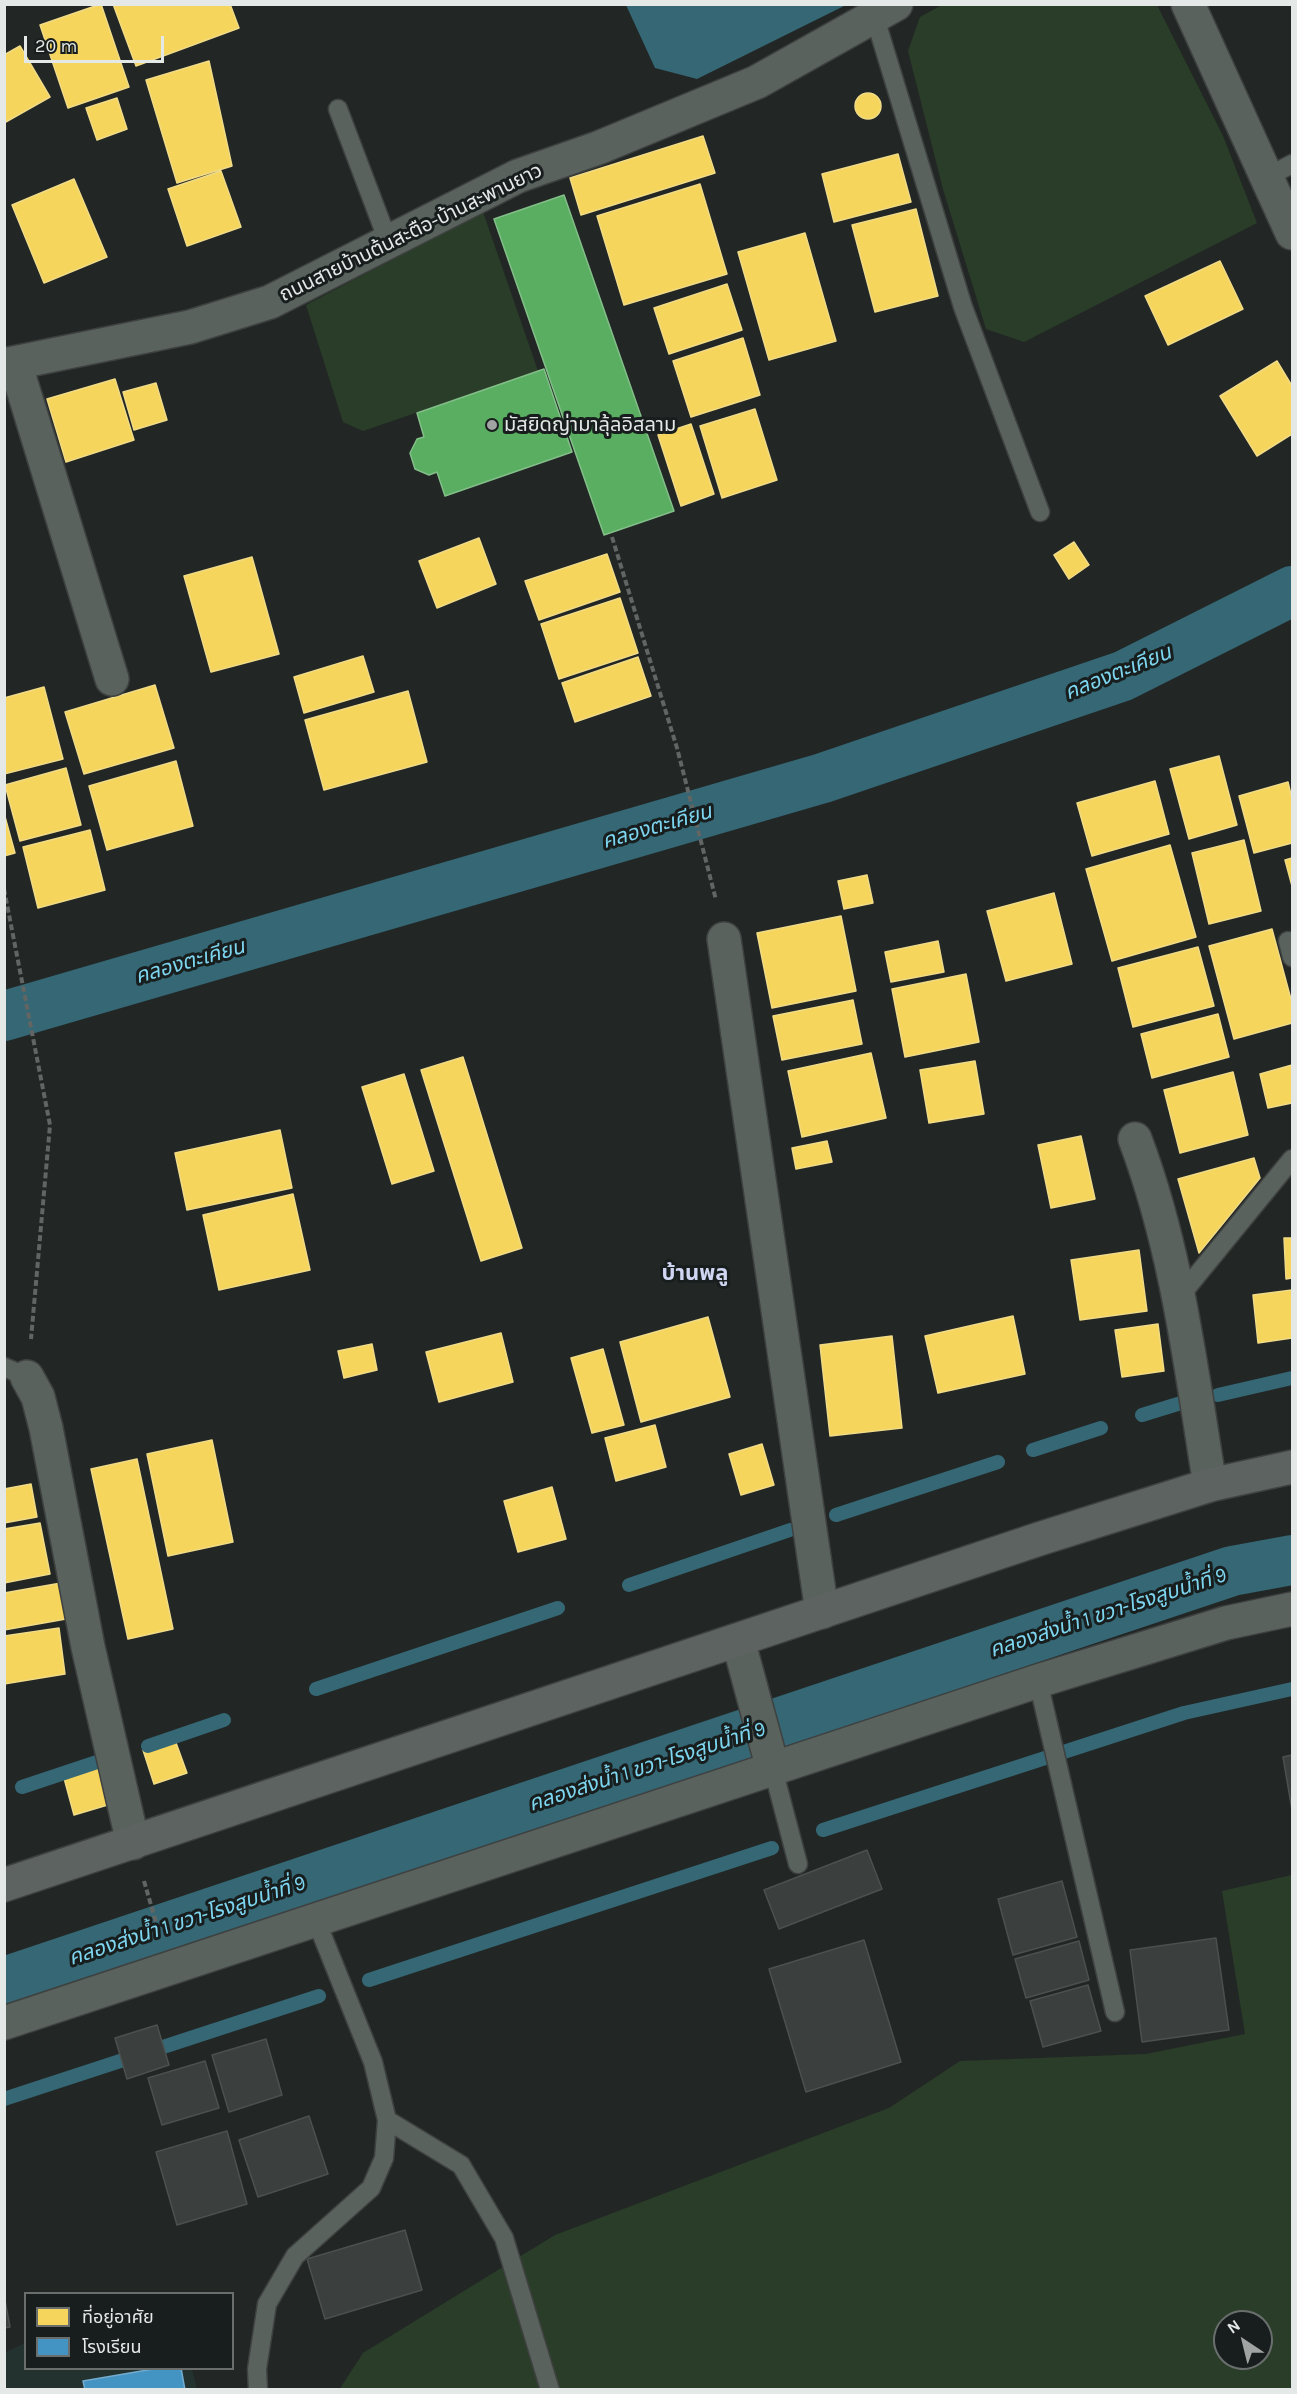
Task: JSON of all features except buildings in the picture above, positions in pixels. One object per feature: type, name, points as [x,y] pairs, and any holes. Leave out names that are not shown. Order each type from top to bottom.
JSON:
[{"type":"main road","points":[[4,1885],[137,1856],[738,1640],[1210,1485],[1293,1467]]},
{"type":"street","points":[[1188,4],[1280,171],[1293,233]]},
{"type":"street","name":"ถนนสายบ้านต้นสะตือ-บ้านสะพานยาว","points":[[10,364],[190,327],[270,302],[518,176],[597,148],[757,82],[885,11]]},
{"type":"street","points":[[10,364],[112,679]]},
{"type":"street","points":[[724,939],[822,1612]]},
{"type":"street","points":[[1135,1139],[1149,1177],[1180,1296],[1210,1485]]},
{"type":"street","points":[[16,1372],[38,1397],[46,1428],[88,1647],[137,1856]]},
{"type":"street","points":[[4,2023],[316,1920],[770,1759],[1040,1693],[1226,1623],[1293,1609]]},
{"type":"street","points":[[738,1640],[770,1759]]},
{"type":"lane","points":[[885,11],[963,307],[1040,512]]},
{"type":"lane","points":[[338,109],[388,241]]},
{"type":"lane","points":[[1180,1296],[1293,1159]]},
{"type":"lane","points":[[1040,1693],[1115,2012]]},
{"type":"lane","points":[[770,1759],[798,1864]]},
{"type":"lane","points":[[258,2390],[257,2369],[267,2304],[295,2256],[371,2188],[384,2158],[387,2120],[373,2062],[316,1920]]},
{"type":"lane","points":[[387,2120],[461,2165],[504,2238],[550,2390]]},
{"type":"path","points":[[612,537],[677,748],[711,878]]},
{"type":"path","points":[[4,889],[50,1125],[16,1372]]},
{"type":"path","points":[[137,1856],[160,1935]]},
{"type":"shaded area","points":[[24,2343],[24,2370],[192,2370],[197,2389],[5,2389],[4,2353]]},
{"type":"green space","points":[[942,5],[1157,5],[1223,136],[1257,223],[1024,342],[986,329],[943,189],[908,51],[920,17]]},
{"type":"green space","points":[[483,212],[538,371],[363,431],[343,422],[306,305]]},
{"type":"green space","points":[[1292,1875],[1292,2389],[339,2390],[363,2353],[555,2235],[889,2108],[960,2061],[1146,2054],[1245,2034],[1222,1891]]},
{"type":"water","points":[[626,5],[846,5],[697,79],[655,68]]},
{"type":"waterway","name":"คลองตะเคียน","points":[[4,1016],[823,778],[1123,676],[1292,591]]},
{"type":"waterway","points":[[1218,1395],[1292,1378]]},
{"type":"waterway","points":[[1142,1415],[1181,1403]]},
{"type":"waterway","points":[[1033,1450],[1101,1428]]},
{"type":"waterway","points":[[836,1515],[998,1462]]},
{"type":"waterway","points":[[629,1585],[790,1530]]},
{"type":"waterway","name":"คลองส่งน้ำ 1 ขวา-โรงสูบน้ำที่ 9","points":[[4,1982],[1232,1571],[1292,1560]]},
{"type":"waterway","points":[[316,1689],[558,1608]]},
{"type":"waterway","points":[[823,1830],[1184,1713],[1292,1689]]},
{"type":"waterway","points":[[148,1746],[224,1720]]},
{"type":"waterway","points":[[22,1787],[100,1761]]},
{"type":"waterway","points":[[369,1980],[772,1848]]},
{"type":"waterway","points":[[4,2099],[319,1996]]},
{"type":"place","name":"มัสยิดญ่ามาลุ้ลอิสลาม","points":[[492,425]]},
{"type":"district","name":"บ้านพลู","points":[[695,1274]]}]
